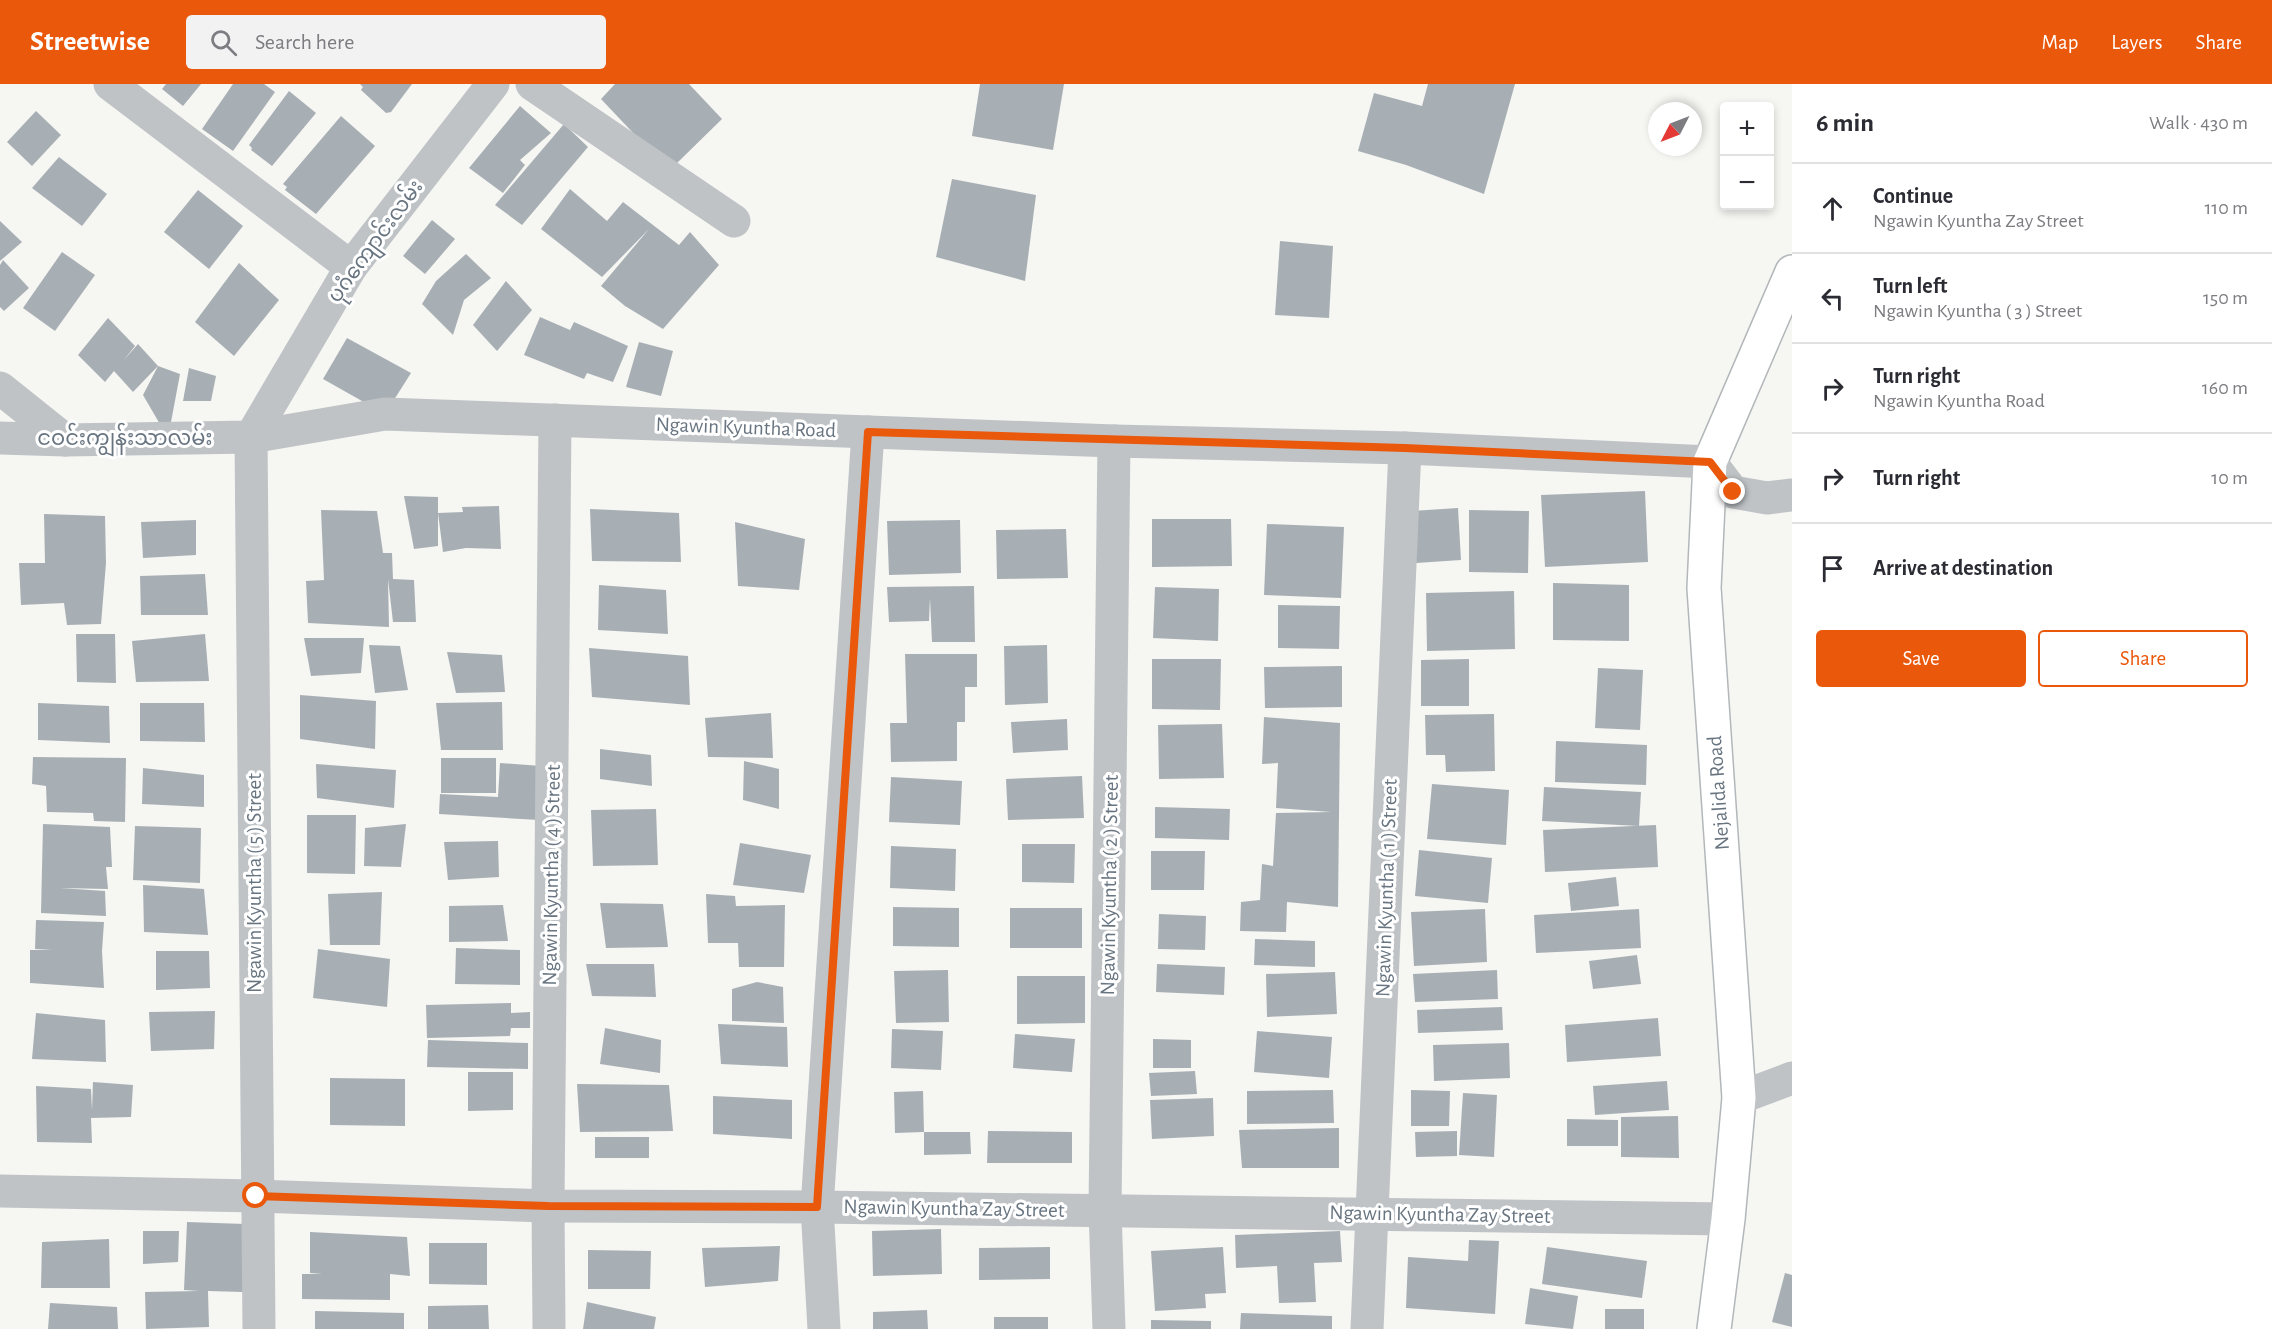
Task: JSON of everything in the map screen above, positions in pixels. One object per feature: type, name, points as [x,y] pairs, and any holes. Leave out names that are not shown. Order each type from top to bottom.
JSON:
[{"type":"main road","name":"Nejalida Road","points":[[1714,1329],[1728,1219],[1738,1098],[1704,588],[1710,462],[1792,272]]},
{"type":"street","points":[[110,84],[351,267]]},
{"type":"street","name":"ပုဂံကျောင်းလမ်း","points":[[251,437],[351,267],[493,84]]},
{"type":"street","points":[[532,84],[734,221]]},
{"type":"street","points":[[0,388],[65,440]]},
{"type":"street","name":"Ngawin Kyuntha Road","points":[[251,437],[385,414],[1114,441],[1405,448],[1710,462]]},
{"type":"street","name":"Ngawin Kyuntha ( 4 ) Street","points":[[549,1329],[548,1206],[555,420]]},
{"type":"street","points":[[824,1329],[817,1207],[868,432]]},
{"type":"street","name":"ငဝင်းကျွန်းသာလမ်း","points":[[0,438],[65,440],[251,437]]},
{"type":"street","name":"Ngawin Kyuntha ( 5 ) Street","points":[[251,437],[256,1196],[259,1329]]},
{"type":"street","name":"Ngawin Kyuntha ( 2 ) Street","points":[[1109,1329],[1105,1210],[1114,441]]},
{"type":"street","name":"Ngawin Kyuntha ( 1 ) Street","points":[[1367,1329],[1405,448]]},
{"type":"street","points":[[1710,462],[1733,492],[1767,498],[1792,495]]},
{"type":"street","points":[[1738,1098],[1792,1078]]},
{"type":"street","name":"Ngawin Kyuntha Zay Street","points":[[0,1191],[256,1196],[548,1206],[1105,1210],[1728,1219]]},
{"type":"building","points":[[166,84],[201,84],[183,106],[162,89]]},
{"type":"building","points":[[233,84],[264,84],[275,92],[233,151],[202,129]]},
{"type":"building","points":[[360,84],[412,84],[391,112],[386,113],[361,90],[363,87]]},
{"type":"building","points":[[615,84],[689,84],[722,119],[675,165],[636,136],[601,99]]},
{"type":"building","points":[[980,84],[1064,84],[1053,150],[972,136]]},
{"type":"building","points":[[1428,84],[1515,84],[1484,194],[1406,165],[1358,151],[1374,93],[1422,106]]},
{"type":"building","points":[[289,91],[316,113],[272,166],[251,150],[249,145]]},
{"type":"building","points":[[520,106],[551,133],[520,160],[525,165],[503,193],[469,168]]},
{"type":"building","points":[[36,111],[61,135],[32,166],[7,142]]},
{"type":"building","points":[[341,116],[375,146],[316,214],[285,190],[287,187],[283,184]]},
{"type":"building","points":[[564,124],[588,147],[522,225],[495,205]]},
{"type":"building","points":[[59,157],[107,194],[82,226],[32,188]]},
{"type":"building","points":[[952,179],[1036,195],[1025,281],[936,257]]},
{"type":"building","points":[[570,189],[607,221],[623,202],[679,245],[690,232],[719,265],[663,329],[625,306],[601,286],[649,229],[602,277],[541,229]]},
{"type":"building","points":[[198,190],[243,226],[209,269],[164,232]]},
{"type":"building","points":[[432,220],[455,239],[425,274],[403,256]]},
{"type":"building","points":[[0,221],[22,242],[0,261]]},
{"type":"building","points":[[1280,241],[1333,246],[1329,318],[1275,315]]},
{"type":"building","points":[[62,252],[95,275],[55,331],[23,308]]},
{"type":"building","points":[[466,254],[491,278],[464,300],[453,335],[422,304],[436,281]]},
{"type":"building","points":[[3,260],[29,288],[4,311],[0,307],[0,265]]},
{"type":"building","points":[[239,263],[279,300],[234,356],[195,322]]},
{"type":"building","points":[[506,281],[532,310],[497,351],[473,325]]},
{"type":"building","points":[[540,317],[570,330],[574,322],[628,346],[613,382],[587,373],[584,379],[524,355]]},
{"type":"building","points":[[108,318],[135,346],[123,361],[138,344],[158,366],[133,392],[114,371],[105,382],[78,355]]},
{"type":"building","points":[[347,338],[411,373],[385,414],[323,379]]},
{"type":"building","points":[[639,342],[673,351],[661,396],[626,387]]},
{"type":"building","points":[[158,366],[180,374],[168,438],[143,395]]},
{"type":"building","points":[[189,368],[216,376],[211,401],[183,401]]},
{"type":"building","points":[[1645,491],[1648,562],[1545,567],[1541,495]]},
{"type":"building","points":[[404,496],[438,497],[438,546],[414,549]]},
{"type":"building","points":[[499,506],[501,549],[466,548],[443,552],[438,513],[463,512],[462,507]]},
{"type":"building","points":[[1458,508],[1461,560],[1416,563],[1412,511]]},
{"type":"building","points":[[590,509],[679,513],[681,562],[592,561]]},
{"type":"building","points":[[321,510],[377,511],[383,553],[392,553],[393,579],[414,580],[416,622],[393,622],[388,579],[389,627],[308,623],[306,581],[324,580]]},
{"type":"building","points":[[1469,510],[1529,511],[1528,573],[1469,572]]},
{"type":"building","points":[[44,514],[105,516],[106,563],[101,624],[67,625],[64,603],[21,605],[19,563],[45,563]]},
{"type":"building","points":[[1152,519],[1231,519],[1232,566],[1152,567]]},
{"type":"building","points":[[196,520],[196,555],[143,558],[141,522]]},
{"type":"building","points":[[960,520],[961,573],[889,575],[887,521]]},
{"type":"building","points":[[735,522],[805,539],[799,590],[738,586]]},
{"type":"building","points":[[1267,524],[1344,527],[1341,598],[1264,595]]},
{"type":"building","points":[[1066,529],[1068,578],[997,579],[996,530]]},
{"type":"building","points":[[205,574],[208,615],[141,615],[140,576]]},
{"type":"building","points":[[1553,583],[1629,585],[1629,641],[1553,640]]},
{"type":"building","points":[[599,585],[666,590],[668,634],[598,630]]},
{"type":"building","points":[[974,586],[975,642],[932,642],[930,598],[929,621],[889,622],[887,587]]},
{"type":"building","points":[[1155,587],[1219,589],[1218,641],[1153,638]]},
{"type":"building","points":[[1514,591],[1515,649],[1427,651],[1426,593]]},
{"type":"building","points":[[1278,605],[1340,606],[1339,649],[1278,648]]},
{"type":"building","points":[[76,634],[115,634],[116,683],[77,682]]},
{"type":"building","points":[[205,634],[209,681],[136,682],[132,641]]},
{"type":"building","points":[[304,638],[364,638],[361,673],[311,676]]},
{"type":"building","points":[[369,645],[400,646],[408,690],[375,693]]},
{"type":"building","points":[[1047,645],[1048,703],[1005,705],[1004,646]]},
{"type":"building","points":[[589,648],[688,656],[690,705],[592,697]]},
{"type":"building","points":[[447,652],[502,655],[505,692],[456,693]]},
{"type":"building","points":[[905,654],[977,654],[977,687],[965,687],[965,722],[957,722],[957,761],[891,762],[890,723],[907,723]]},
{"type":"building","points":[[1152,659],[1221,659],[1220,710],[1152,709]]},
{"type":"building","points":[[1469,659],[1469,706],[1421,706],[1421,660]]},
{"type":"building","points":[[1342,666],[1342,707],[1265,708],[1264,667]]},
{"type":"building","points":[[1598,668],[1643,670],[1640,730],[1595,728]]},
{"type":"building","points":[[300,695],[376,701],[375,749],[300,739]]},
{"type":"building","points":[[502,702],[503,750],[441,750],[436,703]]},
{"type":"building","points":[[38,703],[109,706],[110,743],[38,740]]},
{"type":"building","points":[[140,703],[204,703],[205,742],[140,741]]},
{"type":"building","points":[[771,713],[773,758],[708,757],[705,718]]},
{"type":"building","points":[[1494,714],[1495,771],[1446,772],[1445,755],[1426,755],[1425,715]]},
{"type":"building","points":[[1264,717],[1340,723],[1338,907],[1287,902],[1286,932],[1240,931],[1241,902],[1260,900],[1262,864],[1273,866],[1276,813],[1331,812],[1276,808],[1278,763],[1262,764]]},
{"type":"building","points":[[1067,719],[1068,750],[1013,753],[1011,722]]},
{"type":"building","points":[[1222,724],[1224,778],[1159,779],[1158,725]]},
{"type":"building","points":[[1556,741],[1647,745],[1646,785],[1555,782]]},
{"type":"building","points":[[600,749],[651,755],[652,786],[600,779]]},
{"type":"building","points":[[33,757],[126,758],[125,822],[94,821],[93,813],[47,812],[46,786],[32,784]]},
{"type":"building","points":[[441,758],[496,758],[496,793],[441,793]]},
{"type":"building","points":[[744,761],[779,769],[779,809],[743,800]]},
{"type":"building","points":[[500,763],[541,766],[539,820],[439,814],[440,794],[498,797]]},
{"type":"building","points":[[316,764],[396,770],[394,808],[317,798]]},
{"type":"building","points":[[143,768],[204,775],[204,807],[142,804]]},
{"type":"building","points":[[1082,776],[1084,818],[1008,820],[1006,779]]},
{"type":"building","points":[[891,777],[962,781],[960,825],[889,822]]},
{"type":"building","points":[[1432,784],[1509,790],[1506,845],[1427,839]]},
{"type":"building","points":[[1544,787],[1641,792],[1639,826],[1542,821]]},
{"type":"building","points":[[1155,807],[1230,809],[1229,840],[1155,838]]},
{"type":"building","points":[[656,809],[658,865],[593,866],[591,810]]},
{"type":"building","points":[[307,815],[356,815],[355,874],[307,873]]},
{"type":"building","points":[[43,824],[110,827],[112,867],[106,867],[108,889],[60,888],[105,891],[106,916],[41,913]]},
{"type":"building","points":[[406,824],[401,867],[364,866],[365,828]]},
{"type":"building","points":[[1656,825],[1658,867],[1545,872],[1543,830]]},
{"type":"building","points":[[135,826],[201,828],[200,883],[133,880]]},
{"type":"building","points":[[498,841],[499,877],[448,880],[444,842]]},
{"type":"building","points":[[740,843],[811,855],[804,893],[733,885]]},
{"type":"building","points":[[1022,844],[1075,844],[1074,883],[1022,882]]},
{"type":"building","points":[[891,846],[956,849],[955,891],[890,888]]},
{"type":"building","points":[[1419,850],[1492,858],[1488,903],[1415,896]]},
{"type":"building","points":[[1151,851],[1205,851],[1204,890],[1151,890]]},
{"type":"building","points":[[1616,877],[1619,906],[1571,911],[1568,883]]},
{"type":"building","points":[[143,885],[204,889],[208,935],[144,932]]},
{"type":"building","points":[[382,892],[380,945],[330,945],[328,894]]},
{"type":"building","points":[[706,894],[735,896],[736,906],[785,905],[784,967],[739,967],[738,943],[708,943]]},
{"type":"building","points":[[600,903],[663,904],[668,947],[606,948]]},
{"type":"building","points":[[503,905],[508,941],[449,942],[449,906]]},
{"type":"building","points":[[893,907],[959,908],[959,947],[893,946]]},
{"type":"building","points":[[1010,908],[1082,908],[1082,948],[1010,948]]},
{"type":"building","points":[[1485,909],[1487,962],[1414,966],[1411,912]]},
{"type":"building","points":[[1639,909],[1641,948],[1536,953],[1534,915]]},
{"type":"building","points":[[1159,914],[1206,916],[1205,950],[1158,949]]},
{"type":"building","points":[[36,920],[104,922],[102,951],[104,988],[30,983],[30,950],[52,950],[35,949]]},
{"type":"building","points":[[1255,939],[1315,941],[1315,967],[1254,965]]},
{"type":"building","points":[[456,948],[520,950],[520,985],[455,984]]},
{"type":"building","points":[[318,949],[390,959],[387,1007],[313,998]]},
{"type":"building","points":[[156,951],[209,951],[210,988],[156,990]]},
{"type":"building","points":[[1637,955],[1641,984],[1593,989],[1589,961]]},
{"type":"building","points":[[586,964],[654,964],[656,997],[592,996]]},
{"type":"building","points":[[1157,964],[1225,967],[1224,995],[1156,992]]},
{"type":"building","points":[[948,970],[949,1022],[896,1023],[894,971]]},
{"type":"building","points":[[1497,970],[1498,999],[1415,1002],[1413,974]]},
{"type":"building","points":[[1335,972],[1337,1014],[1267,1017],[1266,974]]},
{"type":"building","points":[[1017,976],[1085,976],[1085,1023],[1017,1024]]},
{"type":"building","points":[[757,982],[783,987],[784,1023],[732,1021],[732,989]]},
{"type":"building","points":[[511,1003],[511,1013],[530,1012],[530,1028],[511,1028],[510,1036],[427,1038],[426,1005]]},
{"type":"building","points":[[1502,1007],[1503,1030],[1418,1033],[1417,1010]]},
{"type":"building","points":[[215,1011],[214,1049],[151,1051],[149,1012]]},
{"type":"building","points":[[36,1013],[105,1020],[106,1062],[32,1059]]},
{"type":"building","points":[[1658,1018],[1661,1056],[1567,1062],[1565,1025]]},
{"type":"building","points":[[718,1024],[787,1027],[788,1067],[721,1064]]},
{"type":"building","points":[[605,1028],[661,1040],[660,1073],[600,1064]]},
{"type":"building","points":[[892,1029],[943,1031],[941,1070],[891,1068]]},
{"type":"building","points":[[1257,1031],[1332,1037],[1329,1078],[1254,1072]]},
{"type":"building","points":[[1015,1034],[1075,1039],[1072,1072],[1013,1068]]},
{"type":"building","points":[[1153,1039],[1191,1040],[1191,1068],[1153,1068]]},
{"type":"building","points":[[428,1040],[528,1043],[528,1069],[427,1067]]},
{"type":"building","points":[[1509,1043],[1510,1078],[1434,1081],[1433,1045]]},
{"type":"building","points":[[1195,1071],[1197,1094],[1151,1096],[1149,1073]]},
{"type":"building","points":[[468,1072],[513,1072],[513,1110],[468,1111]]},
{"type":"building","points":[[330,1078],[405,1079],[405,1126],[330,1125]]},
{"type":"building","points":[[1667,1081],[1669,1110],[1595,1115],[1593,1086]]},
{"type":"building","points":[[93,1082],[133,1085],[131,1117],[91,1118],[92,1143],[37,1142],[36,1086],[91,1089],[92,1110]]},
{"type":"building","points":[[577,1084],[669,1085],[673,1131],[580,1132]]},
{"type":"building","points":[[1333,1090],[1334,1123],[1247,1124],[1247,1091]]},
{"type":"building","points":[[1411,1090],[1450,1091],[1449,1126],[1411,1126]]},
{"type":"building","points":[[923,1091],[924,1132],[895,1133],[894,1092]]},
{"type":"building","points":[[1463,1093],[1497,1095],[1494,1157],[1459,1155]]},
{"type":"building","points":[[713,1096],[792,1100],[792,1139],[713,1134]]},
{"type":"building","points":[[1213,1098],[1214,1136],[1152,1139],[1150,1100]]},
{"type":"building","points":[[1678,1116],[1679,1158],[1621,1157],[1621,1117]]},
{"type":"building","points":[[1567,1119],[1618,1120],[1618,1146],[1567,1146]]},
{"type":"building","points":[[1339,1128],[1339,1168],[1242,1168],[1239,1130]]},
{"type":"building","points":[[988,1131],[1072,1132],[1072,1163],[987,1163]]},
{"type":"building","points":[[1457,1131],[1457,1156],[1416,1157],[1415,1132]]},
{"type":"building","points":[[924,1132],[970,1132],[971,1154],[924,1155]]},
{"type":"building","points":[[595,1137],[649,1137],[649,1158],[595,1158]]},
{"type":"building","points":[[187,1222],[245,1224],[243,1292],[208,1291],[209,1327],[146,1329],[145,1292],[199,1291],[184,1290]]},
{"type":"building","points":[[941,1229],[942,1274],[873,1276],[872,1231]]},
{"type":"building","points":[[143,1231],[179,1231],[178,1262],[143,1264]]},
{"type":"building","points":[[1340,1231],[1342,1262],[1314,1263],[1316,1302],[1279,1303],[1277,1266],[1236,1268],[1235,1235]]},
{"type":"building","points":[[310,1232],[407,1237],[410,1276],[390,1274],[390,1300],[302,1299],[302,1274],[322,1274],[310,1273]]},
{"type":"building","points":[[109,1239],[110,1288],[41,1288],[42,1242]]},
{"type":"building","points":[[1469,1240],[1499,1241],[1495,1314],[1406,1308],[1408,1257],[1468,1261]]},
{"type":"building","points":[[429,1243],[487,1243],[487,1285],[429,1284]]},
{"type":"building","points":[[780,1246],[778,1281],[705,1287],[702,1248]]},
{"type":"building","points":[[1050,1247],[1050,1279],[979,1280],[979,1248]]},
{"type":"building","points":[[1223,1247],[1226,1293],[1205,1294],[1206,1308],[1155,1311],[1151,1251]]},
{"type":"building","points":[[1547,1247],[1647,1261],[1642,1298],[1542,1284]]},
{"type":"building","points":[[588,1250],[651,1251],[650,1289],[588,1289]]},
{"type":"building","points":[[1785,1273],[1792,1275],[1792,1327],[1772,1322]]},
{"type":"building","points":[[1530,1288],[1578,1296],[1573,1329],[1525,1324]]},
{"type":"building","points":[[587,1302],[656,1317],[654,1329],[583,1329]]},
{"type":"building","points":[[50,1303],[117,1307],[118,1329],[48,1329]]},
{"type":"building","points":[[488,1305],[489,1329],[428,1329],[428,1306]]},
{"type":"building","points":[[1605,1309],[1644,1309],[1644,1329],[1605,1329]]},
{"type":"building","points":[[927,1310],[928,1329],[873,1329],[873,1312]]},
{"type":"building","points":[[315,1311],[404,1313],[404,1329],[315,1329]]},
{"type":"building","points":[[1241,1313],[1332,1316],[1332,1329],[1240,1329]]},
{"type":"building","points":[[994,1317],[1048,1317],[1048,1329],[994,1329]]},
{"type":"building","points":[[1151,1320],[1211,1321],[1211,1329],[1151,1329]]},
{"type":"route","points":[[256,1196],[548,1206],[817,1207],[868,432],[1405,448],[1710,462],[1733,492]]}]
